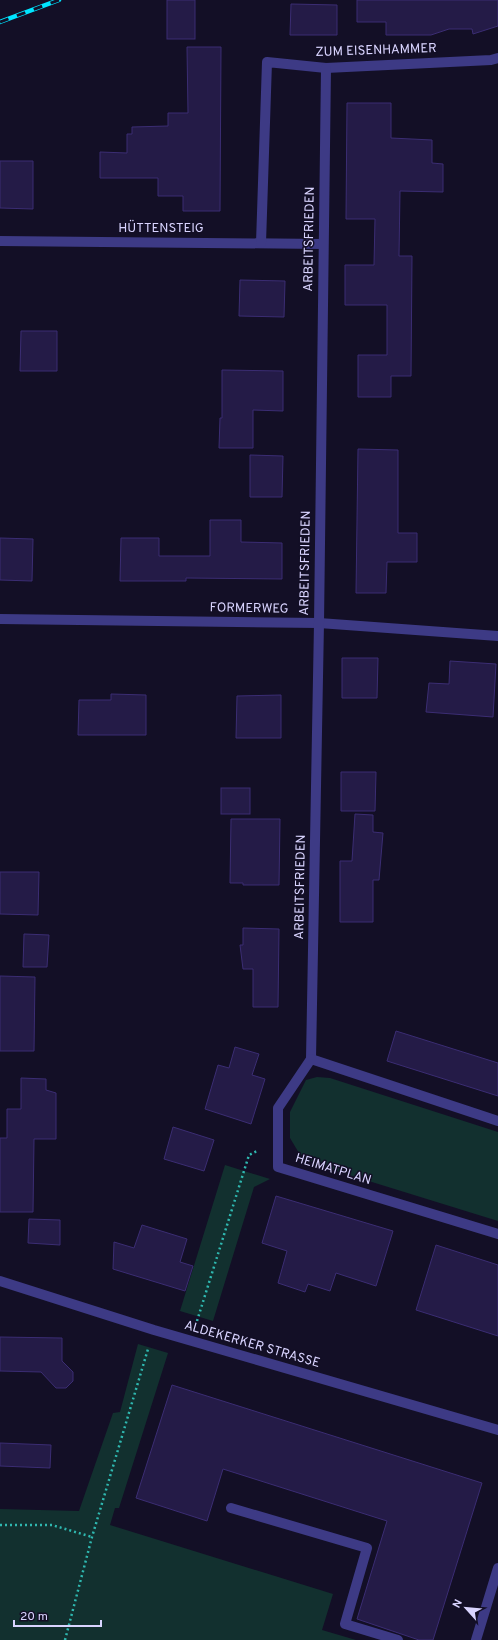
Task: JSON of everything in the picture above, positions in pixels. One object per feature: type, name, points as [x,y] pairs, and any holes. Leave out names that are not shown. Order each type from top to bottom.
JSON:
[{"type":"street","name":"ZUM EISENHAMMER","points":[[261,243],[267,62],[326,68],[491,60],[498,58]]},
{"type":"street","name":"ARBEITSFRIEDEN","points":[[311,1059],[319,623],[322,244],[326,68]]},
{"type":"street","name":"HÜTTENSTEIG","points":[[0,241],[322,244]]},
{"type":"street","name":"FORMERWEG","points":[[0,618],[319,623],[498,636]]},
{"type":"street","points":[[311,1059],[498,1121]]},
{"type":"street","name":"HEIMATPLAN","points":[[311,1059],[278,1108],[278,1167],[498,1234]]},
{"type":"street","name":"ALDEKERKER STRASSE","points":[[0,1281],[154,1330],[498,1430]]},
{"type":"street","points":[[232,1508],[367,1548],[345,1624],[398,1640]]},
{"type":"street","points":[[476,1640],[498,1568]]},
{"type":"path","points":[[191,1340],[249,1155],[278,1142]]},
{"type":"path","points":[[65,1640],[92,1537],[154,1330]]},
{"type":"path","points":[[0,1525],[52,1525],[92,1537]]},
{"type":"green space","points":[[317,1077],[330,1078],[498,1132],[498,1221],[317,1165],[299,1153],[290,1138],[290,1112],[306,1080]]},
{"type":"green space","points":[[225,1165],[270,1179],[254,1187],[213,1321],[180,1311]]},
{"type":"green space","points":[[138,1344],[168,1353],[119,1508],[115,1508],[110,1525],[333,1594],[322,1630],[356,1640],[0,1640],[0,1509],[79,1511],[113,1413],[120,1412]]},
{"type":"building","points":[[167,0],[195,0],[195,39],[167,39]]},
{"type":"building","points":[[357,0],[498,0],[498,26],[473,34],[472,29],[449,29],[431,35],[386,35],[386,22],[357,22]]},
{"type":"building","points":[[291,4],[337,5],[337,35],[290,35]]},
{"type":"building","points":[[187,47],[221,47],[220,211],[183,211],[183,196],[158,196],[158,178],[100,178],[100,152],[127,153],[127,134],[132,134],[132,127],[168,126],[168,113],[188,113]]},
{"type":"building","points":[[347,103],[391,103],[391,138],[432,140],[432,163],[443,164],[443,192],[400,191],[399,256],[412,256],[411,376],[391,376],[391,397],[358,397],[358,355],[387,355],[387,305],[345,305],[345,265],[374,265],[375,219],[346,219]]},
{"type":"building","points":[[0,161],[33,161],[33,209],[0,208]]},
{"type":"building","points":[[240,280],[285,281],[284,317],[239,316]]},
{"type":"building","points":[[21,331],[57,331],[57,371],[20,371]]},
{"type":"building","points":[[222,370],[283,371],[283,411],[253,410],[253,448],[219,448],[220,418],[222,418]]},
{"type":"building","points":[[358,449],[398,450],[398,533],[417,533],[417,562],[387,562],[386,593],[356,593]]},
{"type":"building","points":[[250,455],[283,456],[282,497],[250,497]]},
{"type":"building","points":[[210,520],[241,520],[241,542],[282,543],[282,579],[186,578],[186,581],[120,581],[121,538],[159,538],[159,556],[210,556]]},
{"type":"building","points":[[0,538],[33,539],[32,581],[0,580]]},
{"type":"building","points":[[342,658],[378,658],[377,698],[342,698]]},
{"type":"building","points":[[450,661],[496,664],[493,717],[426,712],[429,683],[449,684]]},
{"type":"building","points":[[111,694],[146,695],[146,735],[78,735],[79,700],[111,700]]},
{"type":"building","points":[[281,695],[281,738],[236,738],[237,696]]},
{"type":"building","points":[[341,772],[376,772],[375,811],[341,811]]},
{"type":"building","points":[[221,788],[250,788],[250,814],[221,814]]},
{"type":"building","points":[[355,814],[373,815],[373,832],[383,833],[379,880],[373,880],[373,922],[340,922],[340,861],[352,861]]},
{"type":"building","points":[[231,819],[280,819],[279,885],[243,885],[243,883],[230,883]]},
{"type":"building","points":[[0,872],[39,872],[38,915],[0,914]]},
{"type":"building","points":[[243,928],[279,929],[278,1007],[253,1007],[253,969],[243,969],[240,945],[243,945]]},
{"type":"building","points":[[24,934],[49,935],[47,967],[23,967]]},
{"type":"building","points":[[0,976],[35,977],[34,1051],[0,1051]]},
{"type":"building","points":[[396,1031],[498,1063],[498,1096],[387,1061]]},
{"type":"building","points":[[235,1047],[259,1054],[252,1075],[265,1079],[251,1124],[205,1109],[218,1065],[229,1068]]},
{"type":"building","points":[[21,1078],[46,1079],[46,1090],[56,1093],[56,1139],[34,1139],[33,1212],[0,1212],[0,1138],[7,1138],[7,1109],[21,1109]]},
{"type":"building","points":[[173,1127],[214,1140],[204,1171],[164,1159]]},
{"type":"building","points":[[276,1196],[393,1231],[376,1286],[336,1273],[330,1291],[308,1284],[305,1292],[278,1283],[287,1251],[262,1243]]},
{"type":"building","points":[[29,1219],[60,1220],[60,1245],[28,1243]]},
{"type":"building","points":[[142,1225],[187,1239],[180,1262],[193,1266],[185,1291],[113,1269],[114,1242],[134,1248]]},
{"type":"building","points":[[436,1245],[498,1265],[498,1336],[416,1310]]},
{"type":"building","points":[[0,1337],[62,1338],[62,1361],[73,1372],[73,1381],[66,1388],[56,1388],[41,1372],[0,1371]]},
{"type":"building","points":[[172,1385],[482,1483],[433,1640],[419,1640],[357,1619],[387,1521],[223,1469],[207,1521],[136,1498]]},
{"type":"building","points":[[0,1443],[51,1445],[50,1468],[0,1466]]},
{"type":"railway","points":[[0,22],[59,0]]}]
